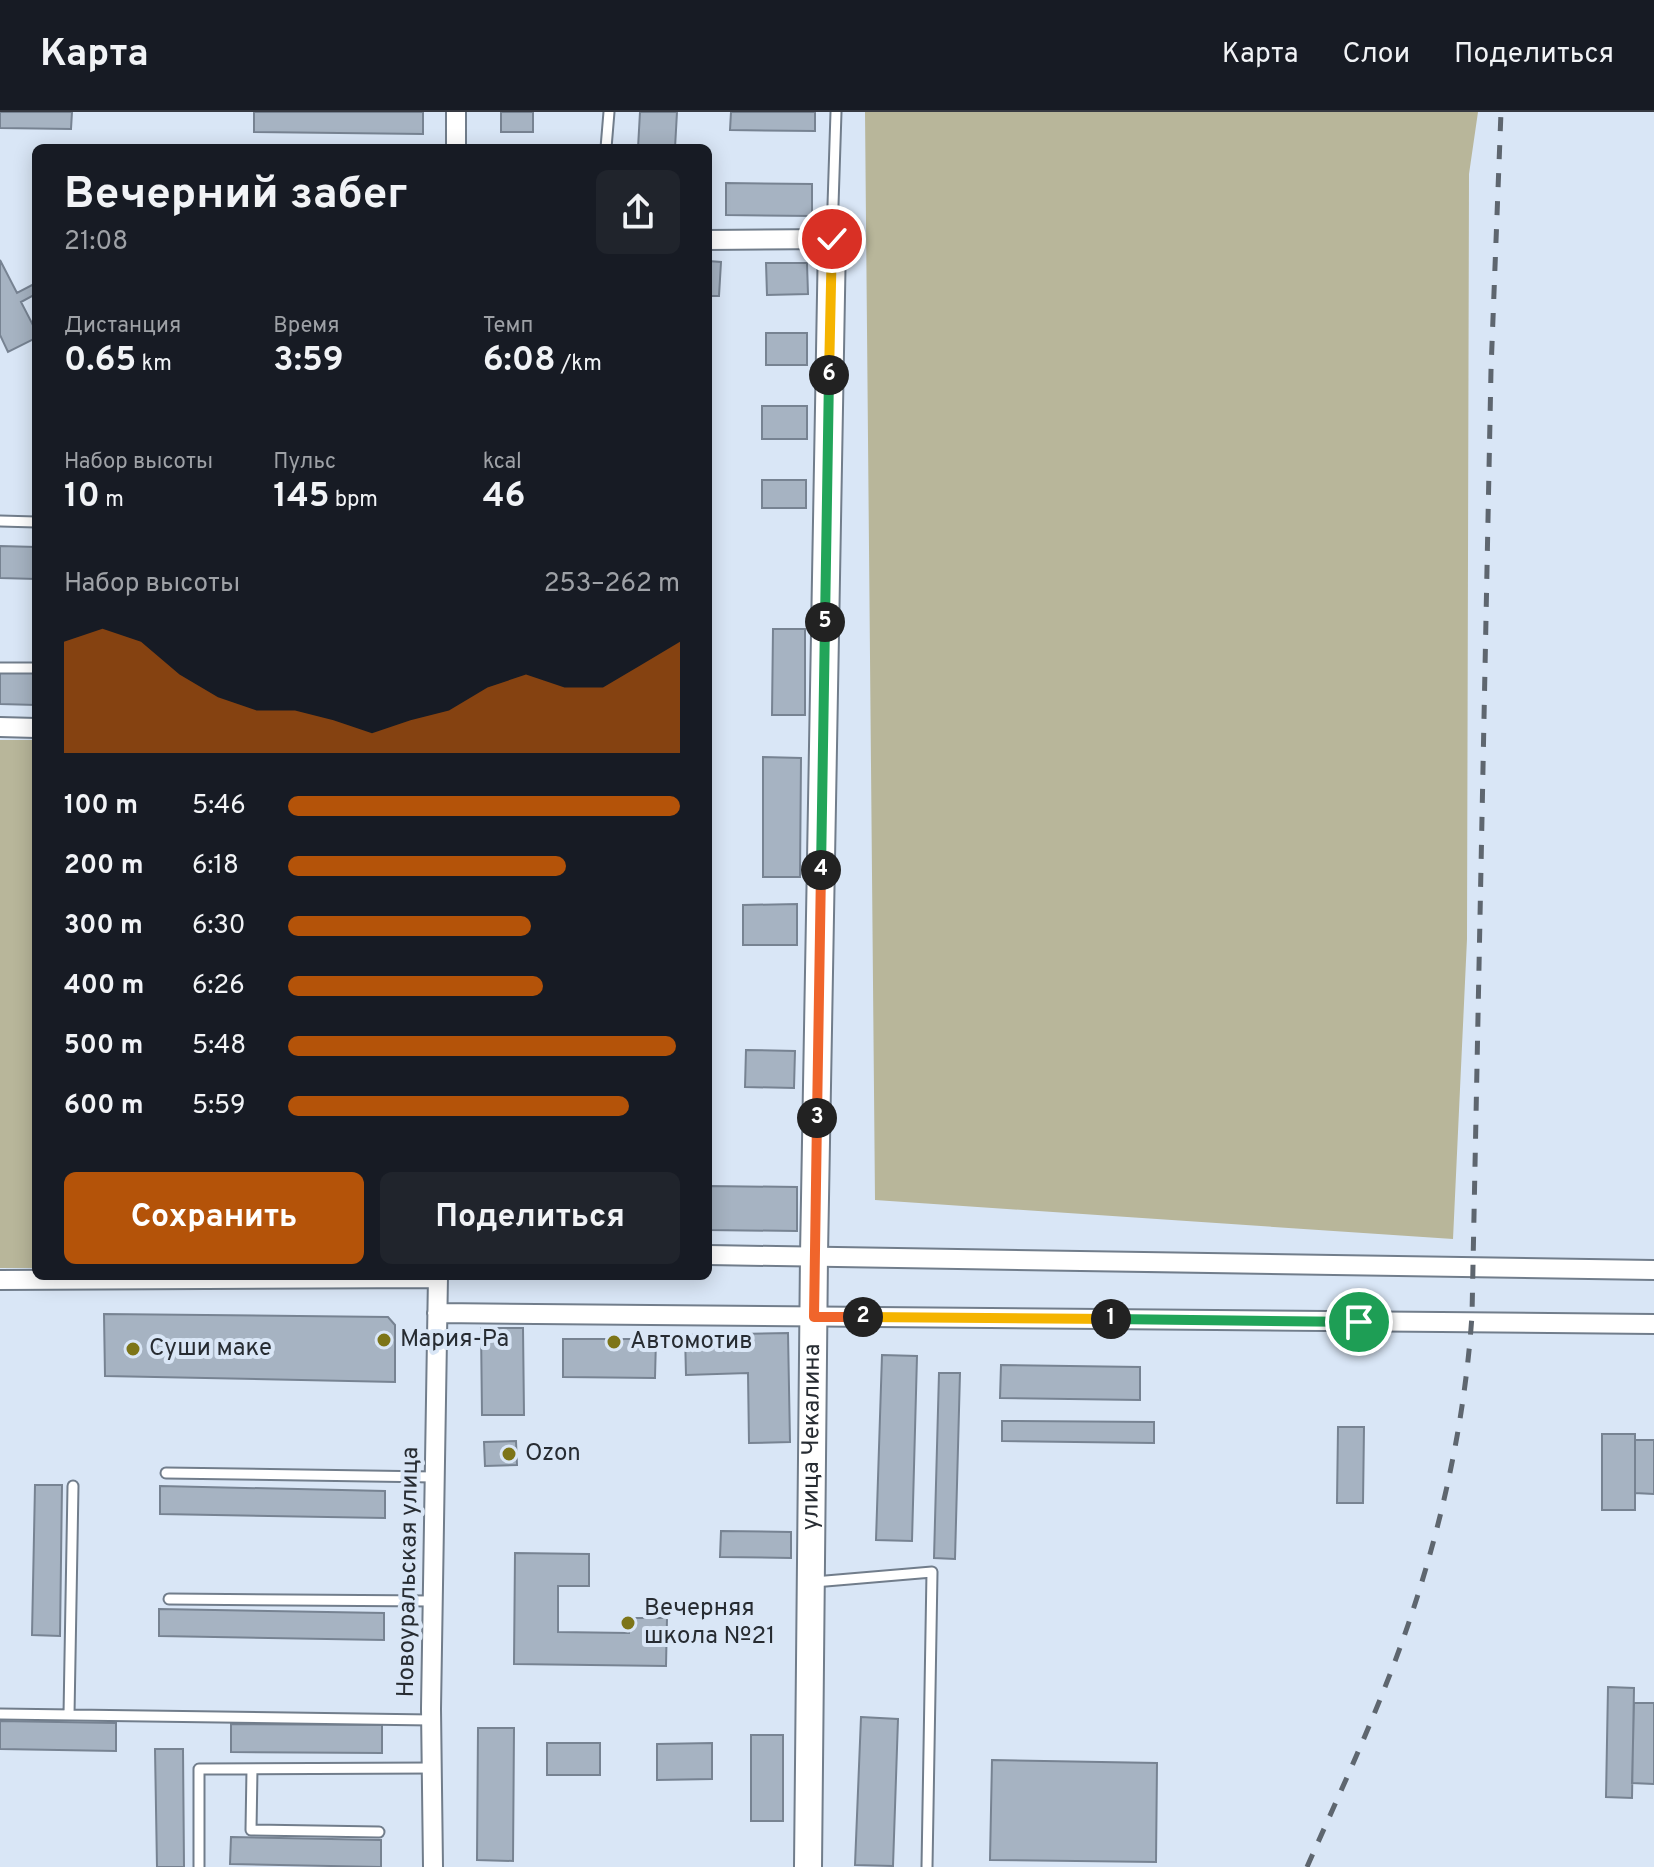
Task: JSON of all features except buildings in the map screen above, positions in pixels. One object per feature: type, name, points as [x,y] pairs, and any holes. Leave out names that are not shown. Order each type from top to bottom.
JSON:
[{"type":"main road","name":"улица Чекалина","points":[[808,1867],[814,1255],[832,239]]},
{"type":"street","points":[[456,112],[456,144]]},
{"type":"street","points":[[712,240],[832,239]]},
{"type":"street","points":[[0,727],[32,728]]},
{"type":"street","points":[[712,1255],[1654,1270]]},
{"type":"street","name":"Новоуральская улица","points":[[0,1280],[32,1280]]},
{"type":"street","name":"Новоуральская улица","points":[[433,1867],[431,1720],[438,1280]]},
{"type":"street","points":[[437,1313],[1654,1324]]},
{"type":"lane","points":[[606,144],[609,112]]},
{"type":"lane","points":[[832,239],[836,112]]},
{"type":"lane","points":[[0,521],[32,522]]},
{"type":"lane","points":[[0,668],[32,668]]},
{"type":"lane","points":[[166,1473],[434,1477]]},
{"type":"lane","points":[[69,1715],[73,1486]]},
{"type":"lane","points":[[811,1582],[932,1572],[927,1867]]},
{"type":"lane","points":[[169,1599],[432,1601]]},
{"type":"lane","points":[[0,1714],[431,1720]]},
{"type":"lane","points":[[199,1867],[199,1769],[433,1768]]},
{"type":"lane","points":[[252,1769],[251,1830],[379,1832]]},
{"type":"shaded area","points":[[865,112],[1478,112],[1469,174],[1467,939],[1453,1239],[875,1200]]},
{"type":"shaded area","points":[[0,740],[32,740],[32,1268],[0,1268]]},
{"type":"railway","points":[[1307,1867],[1360,1747],[1408,1625],[1450,1472],[1469,1354],[1491,370],[1501,112]]},
{"type":"place","name":"Мария-Ра","points":[[384,1340]]},
{"type":"place","name":"Автомотив","points":[[614,1342]]},
{"type":"place","name":"Суши маке","points":[[133,1349]]},
{"type":"place","name":"Ozon","points":[[509,1454]]},
{"type":"place","name":"Вечерняя школа №21","points":[[628,1623]]},
{"type":"route","points":[[832,239],[814,1317],[1359,1322]]}]
